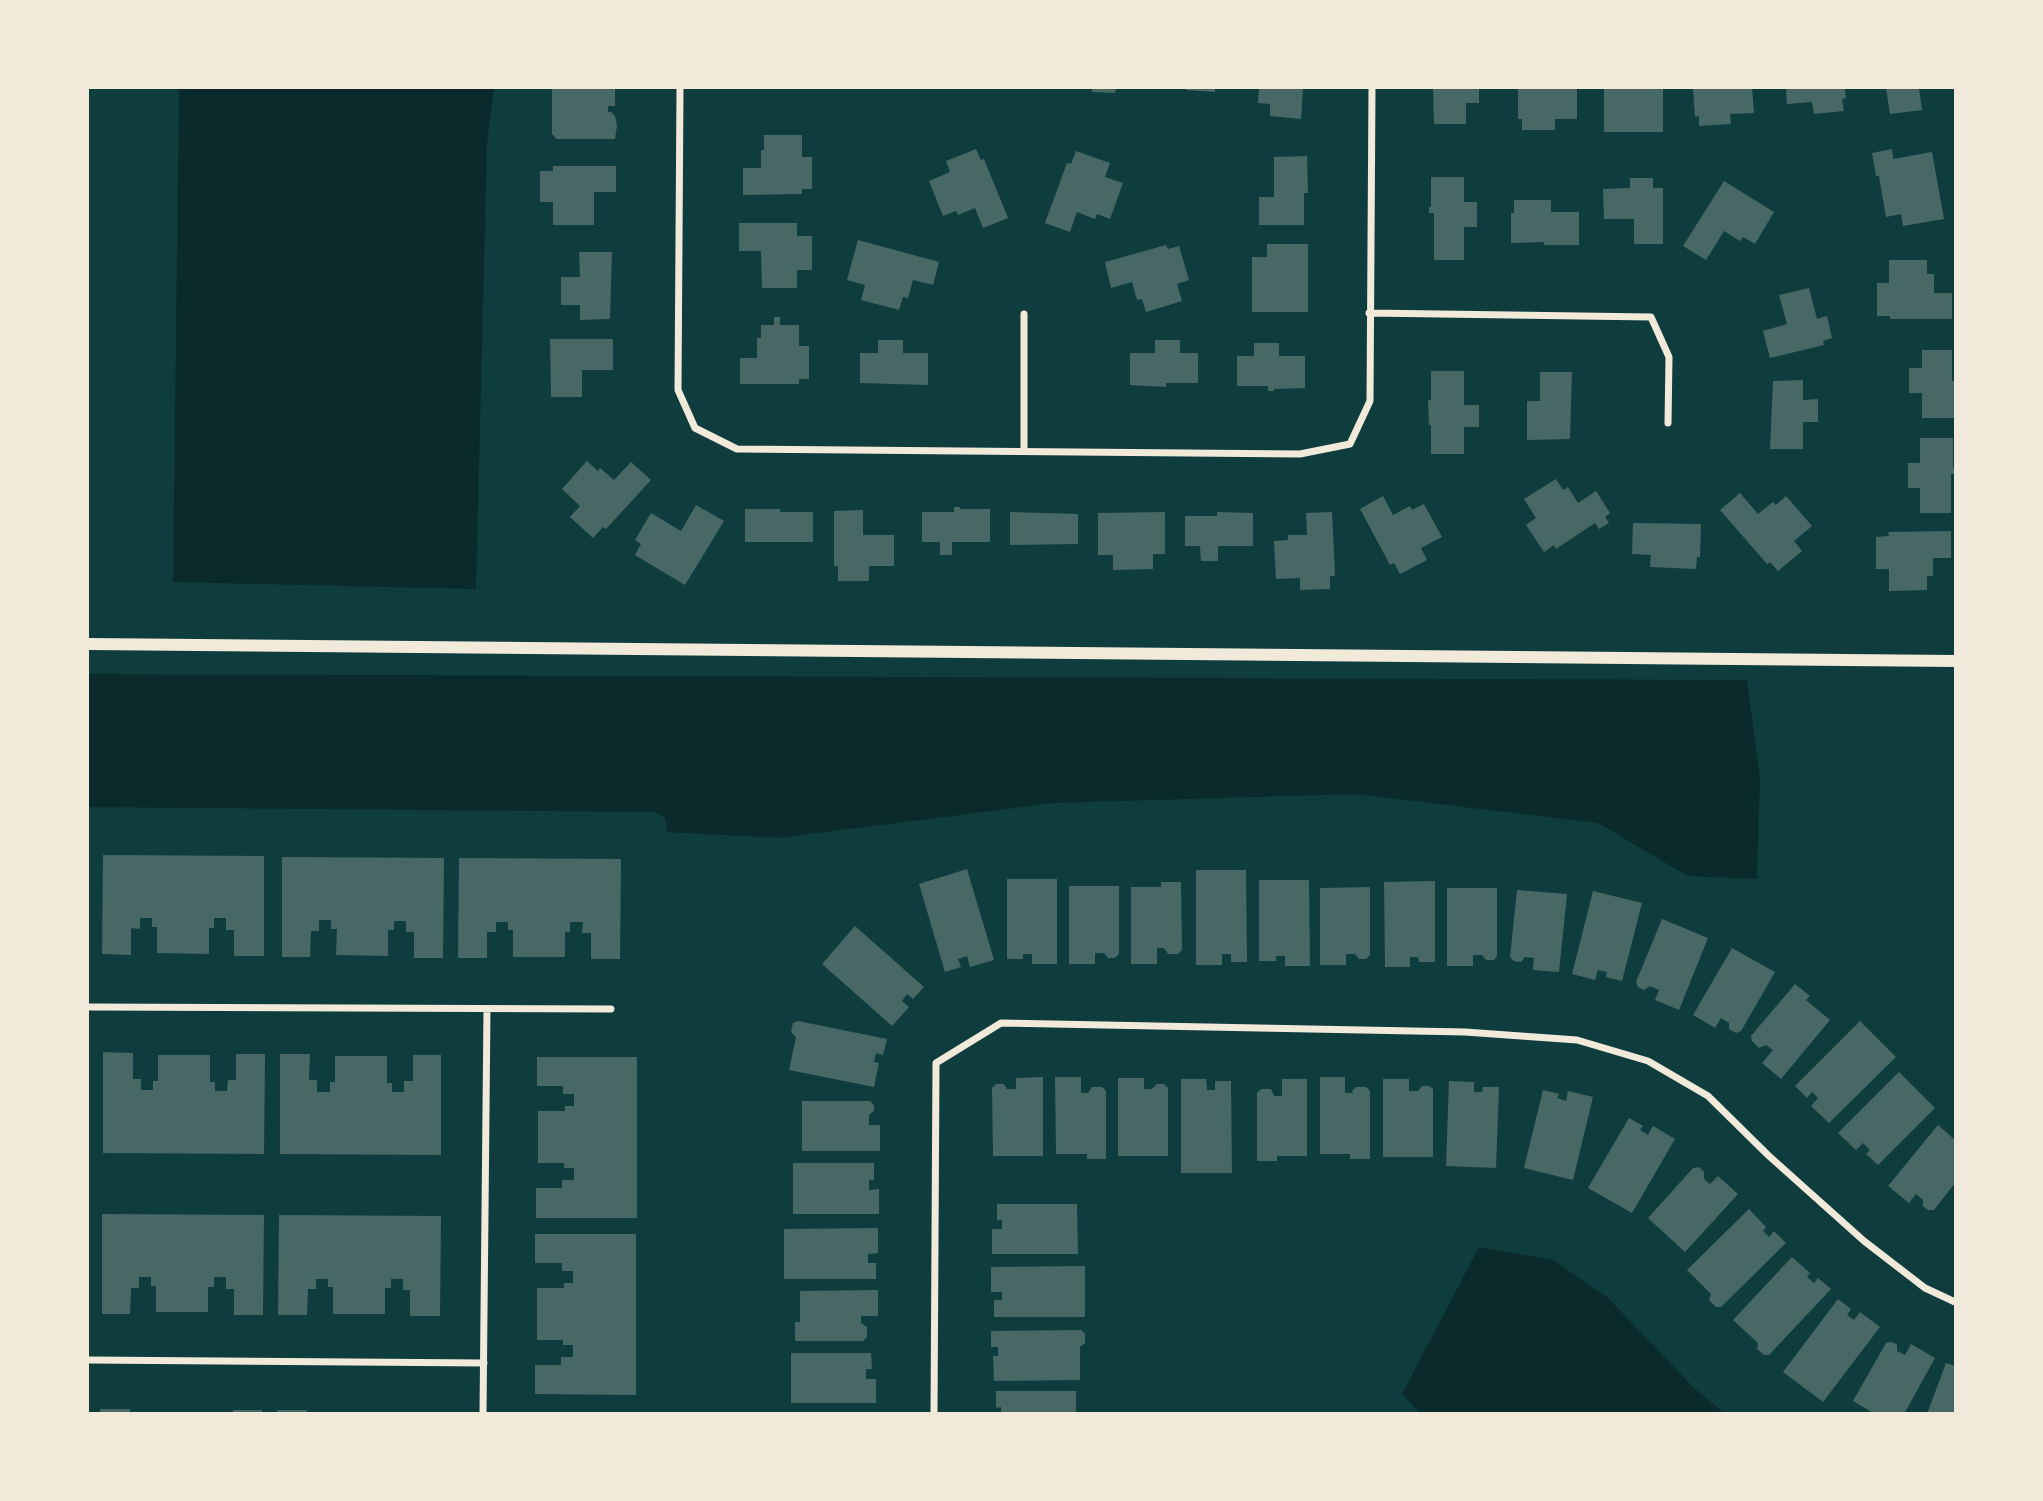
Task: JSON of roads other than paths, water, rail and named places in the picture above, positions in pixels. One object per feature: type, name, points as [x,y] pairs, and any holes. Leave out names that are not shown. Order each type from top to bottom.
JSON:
[{"type":"street","points":[[680,88],[678,390],[695,428],[737,449],[1300,454],[1350,444],[1370,401],[1372,88]]},
{"type":"street","points":[[1369,313],[1651,317],[1669,357],[1668,423]]},
{"type":"street","points":[[1024,314],[1024,451]]},
{"type":"street","points":[[88,644],[1955,661]]},
{"type":"street","points":[[88,1007],[611,1009]]},
{"type":"street","points":[[483,1413],[486,1009]]},
{"type":"street","points":[[934,1413],[936,1063],[1001,1023],[1465,1032],[1577,1040],[1648,1061],[1708,1096],[1769,1156],[1864,1241],[1925,1288],[1955,1302]]},
{"type":"street","points":[[88,1360],[484,1363]]},
{"type":"water","points":[[179,88],[494,88],[487,143],[476,589],[173,582]]},
{"type":"water","points":[[88,674],[1747,680],[1760,779],[1757,879],[1688,876],[1598,823],[1355,794],[1054,803],[779,838],[667,832],[665,818],[655,812],[88,807]]},
{"type":"water","points":[[1479,1247],[1553,1260],[1607,1297],[1694,1388],[1724,1413],[1420,1413],[1402,1394]]}]
